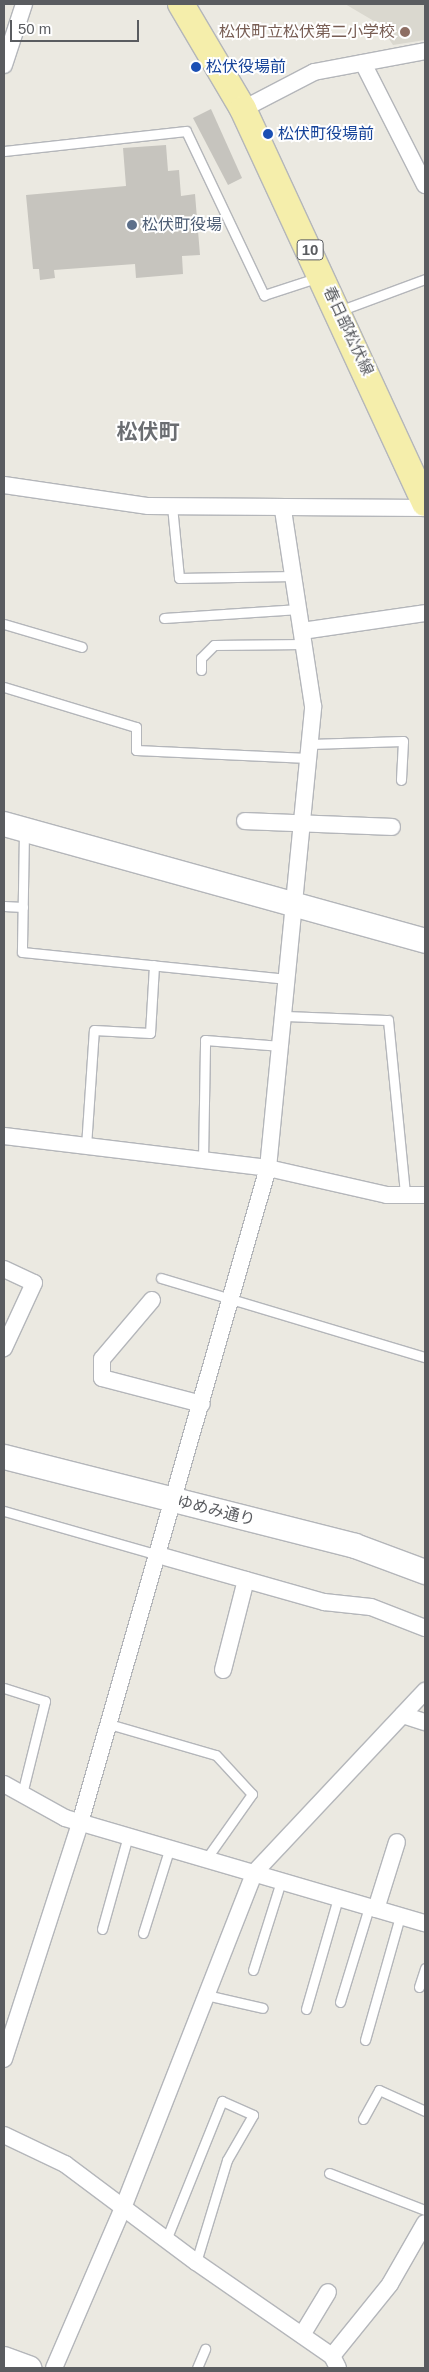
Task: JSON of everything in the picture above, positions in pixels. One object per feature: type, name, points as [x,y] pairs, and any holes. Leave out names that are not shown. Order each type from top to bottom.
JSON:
[{"type":"main road","name":"春日部松伏線","points":[[181,4],[243,109],[323,276],[425,502]]},
{"type":"street","points":[[4,65],[24,4]]},
{"type":"street","points":[[243,109],[314,72],[425,51]]},
{"type":"street","points":[[363,63],[425,185]]},
{"type":"street","points":[[4,485],[148,506],[283,509],[425,508]]},
{"type":"street","points":[[4,2059],[80,1823],[202,1404],[268,1168],[296,907],[313,706],[283,509]]},
{"type":"street","points":[[303,638],[425,612]]},
{"type":"street","points":[[245,821],[302,825],[392,827]]},
{"type":"street","points":[[14,827],[425,942]]},
{"type":"street","points":[[4,1136],[268,1168],[387,1195],[425,1195]]},
{"type":"street","points":[[4,1269],[34,1283],[4,1348]]},
{"type":"street","points":[[152,1300],[102,1359],[102,1378],[202,1404]]},
{"type":"street","name":"ゆめみ通り","points":[[4,1457],[355,1546],[425,1572]]},
{"type":"street","points":[[158,1555],[324,1602],[371,1607],[425,1628]]},
{"type":"street","points":[[223,1670],[246,1580]]},
{"type":"street","points":[[54,2368],[123,2208],[254,1873],[425,1691]]},
{"type":"street","points":[[403,1715],[425,1722]]},
{"type":"street","points":[[4,1784],[80,1823],[425,1923]]},
{"type":"street","points":[[373,1908],[397,1842]]},
{"type":"street","points":[[4,2135],[65,2164],[196,2262],[302,2335],[335,2362],[390,2284],[425,2223]]},
{"type":"street","points":[[302,2335],[328,2292]]},
{"type":"street","points":[[4,2359],[29,2368]]},
{"type":"lane","points":[[4,151],[186,131],[264,295],[323,276]]},
{"type":"lane","points":[[339,311],[425,279]]},
{"type":"lane","points":[[172,506],[179,578],[294,576]]},
{"type":"lane","points":[[164,618],[298,609]]},
{"type":"lane","points":[[4,624],[82,647]]},
{"type":"lane","points":[[201,670],[201,658],[214,645],[303,638]]},
{"type":"lane","points":[[4,688],[136,727],[136,750],[309,751],[403,741],[401,780]]},
{"type":"lane","points":[[14,827],[23,907],[22,952],[288,979]]},
{"type":"lane","points":[[4,906],[23,907]]},
{"type":"lane","points":[[86,1146],[94,1030],[150,1033],[154,965]]},
{"type":"lane","points":[[284,1016],[388,1020],[405,1194]]},
{"type":"lane","points":[[203,1160],[205,1040],[281,1046]]},
{"type":"lane","points":[[161,1278],[231,1301],[425,1357]]},
{"type":"lane","points":[[4,1511],[158,1555]]},
{"type":"lane","points":[[4,1688],[45,1701],[22,1794]]},
{"type":"lane","points":[[109,1724],[216,1755],[252,1794],[206,1859]]},
{"type":"lane","points":[[102,1929],[128,1836]]},
{"type":"lane","points":[[143,1933],[169,1850]]},
{"type":"lane","points":[[253,1970],[281,1881]]},
{"type":"lane","points":[[306,2009],[338,1898]]},
{"type":"lane","points":[[340,2002],[373,1908]]},
{"type":"lane","points":[[365,2040],[400,1916]]},
{"type":"lane","points":[[419,1987],[425,1968]]},
{"type":"lane","points":[[206,1995],[263,2008]]},
{"type":"lane","points":[[363,2119],[379,2090],[425,2111]]},
{"type":"lane","points":[[166,2240],[222,2101],[253,2115],[227,2160],[196,2262]]},
{"type":"lane","points":[[329,2173],[425,2210]]},
{"type":"lane","points":[[197,2368],[205,2349]]},
{"type":"shaded area","name":"松伏町立松伏第二小学校","points":[[345,4],[425,4],[425,40],[393,45],[379,24]]},
{"type":"building","points":[[211,109],[242,178],[228,185],[193,118]]},
{"type":"building","name":"松伏町役場","points":[[166,145],[168,171],[179,170],[181,196],[195,194],[200,255],[182,256],[183,274],[136,278],[135,264],[54,270],[55,278],[40,280],[39,269],[33,269],[26,195],[126,186],[123,148]]},
{"type":"place","name":"松伏町立松伏第二小学校","points":[[405,32]]},
{"type":"place","name":"松伏役場前","points":[[196,67]]},
{"type":"place","name":"松伏町役場前","points":[[268,134]]},
{"type":"place","name":"松伏町役場","points":[[132,225]]},
{"type":"district","name":"松伏町","points":[[148,432]]}]
